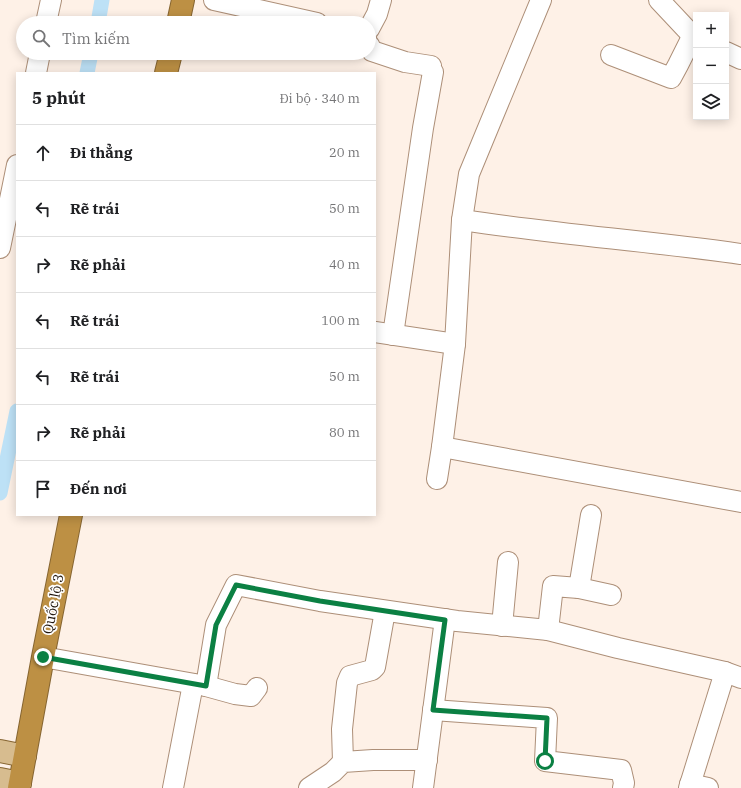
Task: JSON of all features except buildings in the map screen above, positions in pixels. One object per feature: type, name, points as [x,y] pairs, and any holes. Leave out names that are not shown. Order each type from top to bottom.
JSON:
[{"type":"highway","points":[[180,16],[183,0]]},
{"type":"highway","points":[[166,72],[169,60]]},
{"type":"highway","name":"Quốc lộ 3","points":[[13,783],[25,756],[71,516]]},
{"type":"main road","points":[[0,751],[25,756]]},
{"type":"street","points":[[48,16],[51,0]]},
{"type":"street","points":[[214,0],[286,16]]},
{"type":"street","points":[[376,16],[382,0]]},
{"type":"street","points":[[437,479],[455,344],[462,220],[469,174],[542,0]]},
{"type":"street","points":[[659,0],[693,34]]},
{"type":"street","points":[[611,55],[671,78],[693,37]]},
{"type":"street","points":[[376,52],[432,69],[423,128],[384,334],[455,344]]},
{"type":"street","points":[[729,53],[741,59]]},
{"type":"street","points":[[36,72],[39,60]]},
{"type":"street","points":[[0,248],[16,170]]},
{"type":"street","points":[[462,220],[516,228],[670,244],[741,254]]},
{"type":"street","points":[[442,447],[741,502]]},
{"type":"street","points":[[579,588],[591,515]]},
{"type":"street","points":[[502,626],[508,562]]},
{"type":"street","points":[[173,788],[216,625],[236,585],[320,601],[445,620],[548,630],[733,675],[695,787]]},
{"type":"street","points":[[548,630],[553,586],[579,588],[610,595]]},
{"type":"street","points":[[344,762],[342,728],[347,683],[350,676],[372,670],[375,667],[385,611]]},
{"type":"street","points":[[423,788],[445,620]]},
{"type":"street","points":[[43,657],[200,685],[235,694],[251,696],[257,688]]},
{"type":"street","points":[[433,710],[547,718],[545,761],[621,770],[624,783],[623,788]]},
{"type":"street","points":[[310,788],[333,772],[344,762],[373,760],[427,760]]},
{"type":"waterway","points":[[99,16],[102,0]]},
{"type":"waterway","points":[[87,72],[90,60]]},
{"type":"waterway","points":[[0,493],[16,416]]},
{"type":"route","points":[[43,657],[206,686],[216,625],[236,585],[320,601],[445,620],[433,710],[547,718],[545,761]]}]
